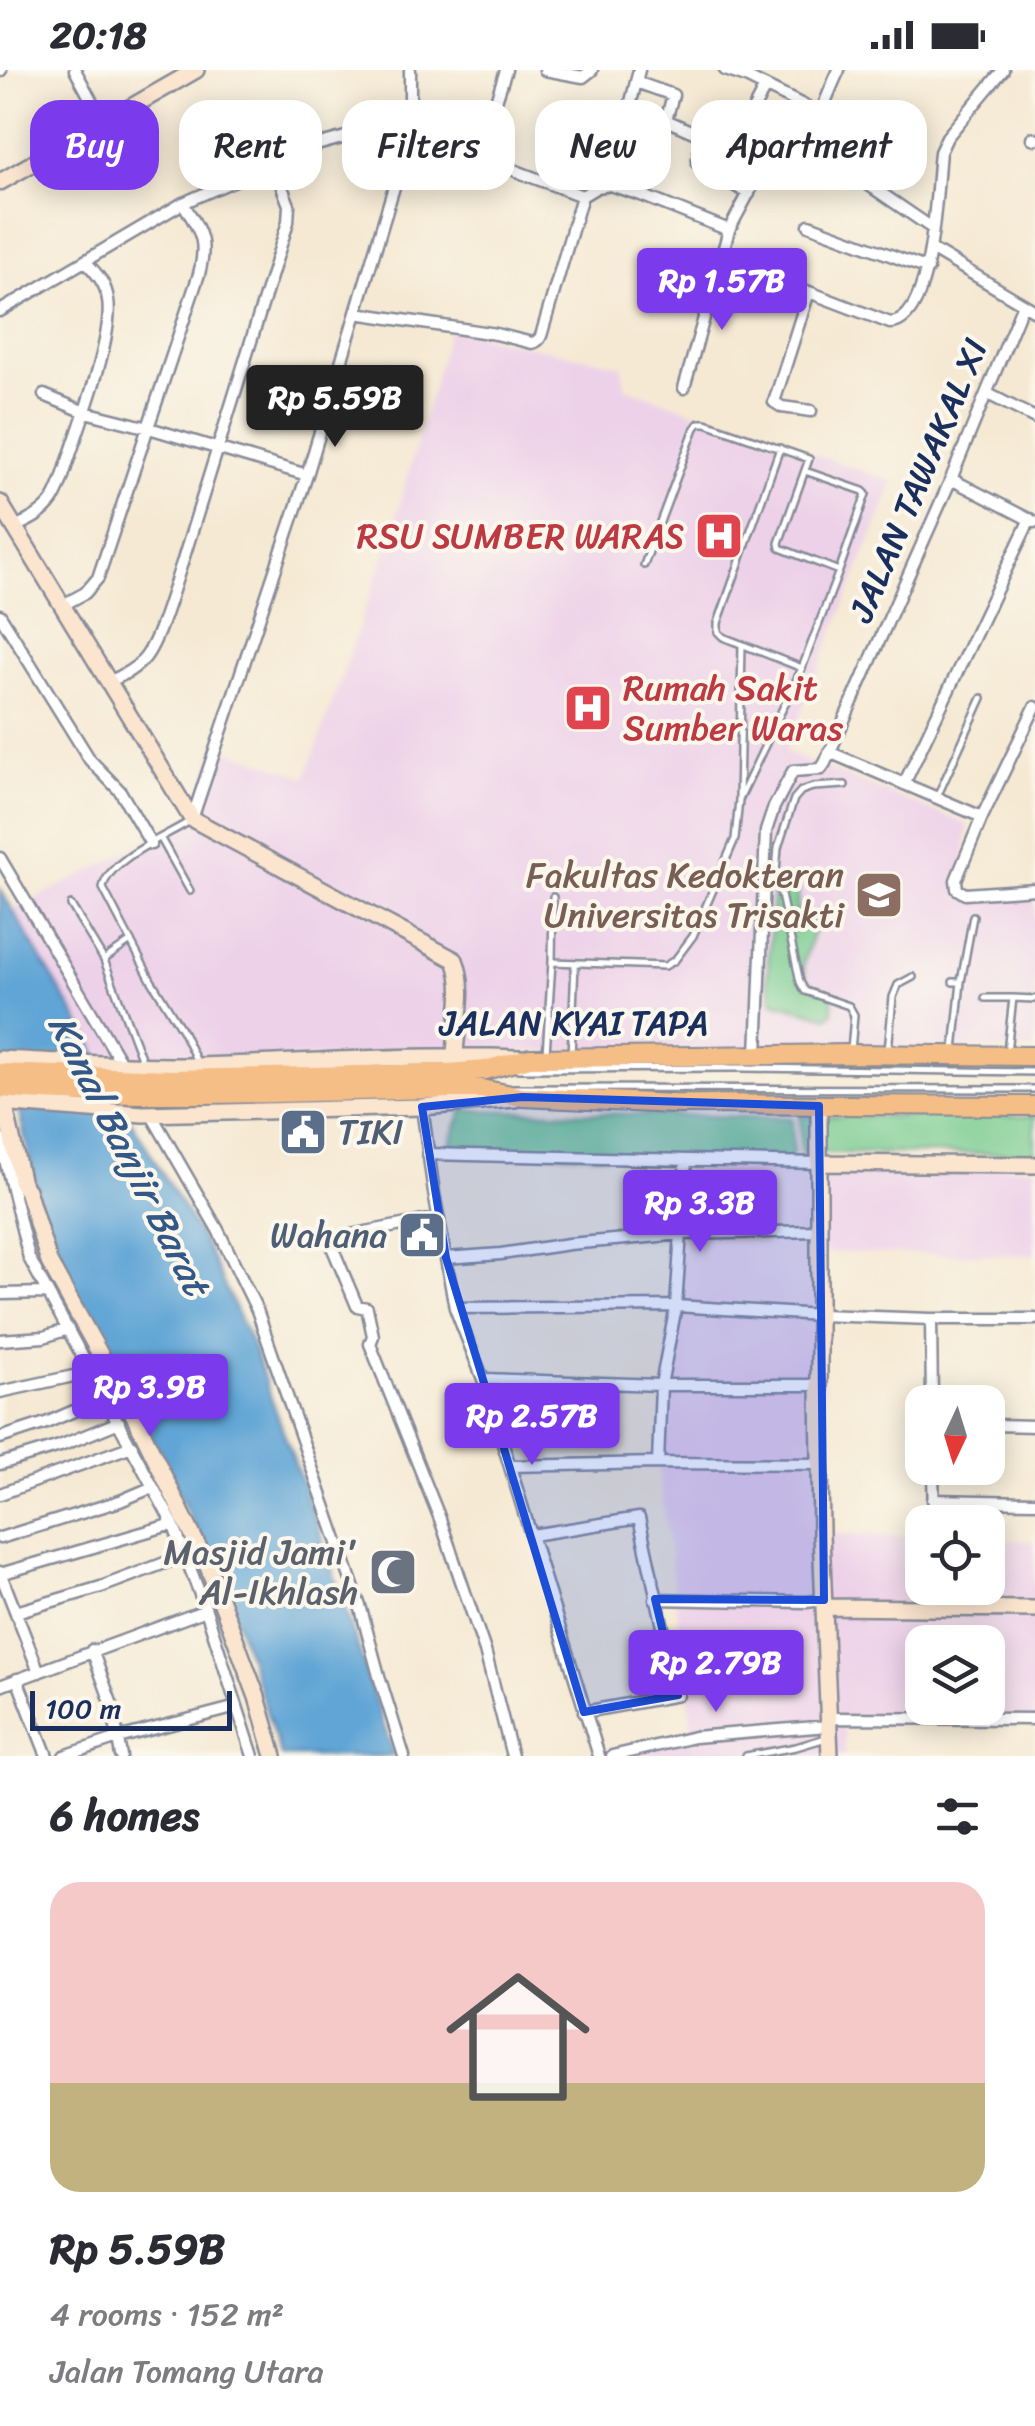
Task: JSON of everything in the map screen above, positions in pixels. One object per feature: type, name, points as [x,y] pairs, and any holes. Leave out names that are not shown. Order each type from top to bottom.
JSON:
[{"type":"main road","name":"JALAN KYAI TAPA","points":[[537,1058],[757,1054],[1035,1056]]},
{"type":"main road","points":[[5,1100],[81,1094],[173,1095],[485,1070],[537,1058]]},
{"type":"main road","points":[[0,1073],[172,1079],[451,1072],[481,1090],[522,1098],[674,1104],[1035,1106]]},
{"type":"street","points":[[75,70],[91,100]]},
{"type":"street","points":[[410,70],[411,100]]},
{"type":"street","points":[[496,100],[506,70]]},
{"type":"street","points":[[545,70],[583,77],[592,70]]},
{"type":"street","points":[[631,100],[639,70]]},
{"type":"street","points":[[725,70],[792,100]]},
{"type":"street","points":[[825,100],[838,70]]},
{"type":"street","points":[[721,265],[899,323],[906,318],[928,269],[940,152],[947,137],[1003,70]]},
{"type":"street","points":[[141,100],[190,71]]},
{"type":"street","points":[[636,82],[673,95],[666,120],[702,136],[697,163],[749,194]]},
{"type":"street","points":[[758,100],[765,87]]},
{"type":"street","points":[[0,182],[30,165]]},
{"type":"street","points":[[515,171],[582,196]]},
{"type":"street","points":[[0,311],[183,203],[213,190]]},
{"type":"street","points":[[108,682],[146,658],[165,614],[288,222],[283,190]]},
{"type":"street","points":[[192,819],[307,475],[393,190]]},
{"type":"street","points":[[356,313],[532,343],[540,339],[582,196],[591,190]]},
{"type":"street","points":[[626,190],[730,230]]},
{"type":"street","points":[[684,388],[730,230],[751,190]]},
{"type":"street","points":[[875,190],[932,228]]},
{"type":"street","points":[[61,606],[85,593],[98,578],[202,260],[204,244],[200,232],[183,203]]},
{"type":"street","points":[[809,225],[928,269]]},
{"type":"street","points":[[931,249],[1035,310]]},
{"type":"street","points":[[14,527],[34,518],[58,490],[108,326],[108,301],[100,276],[85,261]]},
{"type":"street","points":[[808,292],[774,402],[811,412]]},
{"type":"street","name":"JALAN TAWAKAL XI","points":[[829,752],[952,478],[1023,304]]},
{"type":"street","points":[[988,394],[1035,418]]},
{"type":"street","points":[[44,395],[84,412],[307,475]]},
{"type":"street","points":[[904,784],[1032,521],[952,478]]},
{"type":"street","points":[[0,503],[192,819],[455,960],[461,988],[451,1072]]},
{"type":"street","points":[[0,615],[90,760],[120,792],[156,842]]},
{"type":"street","points":[[1035,707],[956,880],[957,889],[965,894],[1035,888]]},
{"type":"street","points":[[757,1054],[766,831],[790,775],[798,770],[821,769],[829,752],[982,817]]},
{"type":"street","points":[[0,858],[118,1065]]},
{"type":"street","name":"JALAN KYAI TAPA","points":[[0,1059],[451,1072],[537,1058]]},
{"type":"street","points":[[274,1756],[257,1697],[209,1569],[138,1421],[49,1262],[5,1100],[147,1114],[422,1107],[522,1098]]},
{"type":"street","points":[[820,1106],[819,1385],[830,1756]]},
{"type":"street","points":[[422,1107],[455,1308],[483,1380],[599,1756]]},
{"type":"street","points":[[147,1114],[218,1230],[257,1310],[361,1610],[404,1756]]},
{"type":"street","points":[[0,1139],[5,1186],[28,1258],[173,1524],[206,1610],[253,1756]]},
{"type":"street","points":[[428,1154],[1035,1164]]},
{"type":"street","points":[[658,1463],[661,1385],[676,1306],[686,1160]]},
{"type":"street","points":[[438,1218],[335,1238],[332,1250],[357,1306],[367,1308],[370,1344],[440,1519],[486,1651],[512,1756]]},
{"type":"street","points":[[446,1258],[682,1234],[818,1231]]},
{"type":"street","points":[[0,1294],[47,1293]]},
{"type":"street","points":[[455,1308],[676,1306],[932,1320],[1035,1319]]},
{"type":"street","points":[[932,1320],[932,1385]]},
{"type":"street","points":[[0,1340],[44,1337],[68,1329]]},
{"type":"street","points":[[0,1392],[92,1372]]},
{"type":"street","points":[[483,1380],[819,1385]]},
{"type":"street","points":[[0,1438],[46,1424],[106,1397]]},
{"type":"street","points":[[0,1464],[119,1422]]},
{"type":"street","points":[[1005,1425],[1035,1426]]},
{"type":"street","points":[[0,1494],[132,1446]]},
{"type":"street","points":[[510,1466],[821,1464]]},
{"type":"street","points":[[933,1485],[933,1505]]},
{"type":"street","points":[[0,1538],[153,1487]]},
{"type":"street","points":[[933,1500],[1035,1502]]},
{"type":"street","points":[[532,1535],[639,1518],[678,1695],[584,1712]]},
{"type":"street","points":[[39,1672],[0,1573],[173,1524]]},
{"type":"street","points":[[0,1608],[101,1587],[186,1555]]},
{"type":"street","points":[[655,1599],[1035,1609]]},
{"type":"street","points":[[936,1605],[936,1609]]},
{"type":"street","points":[[0,1686],[206,1610]]},
{"type":"street","points":[[92,1650],[112,1705],[121,1756]]},
{"type":"street","points":[[17,1679],[47,1756]]},
{"type":"street","points":[[64,1756],[238,1707]]},
{"type":"street","points":[[612,1756],[694,1737],[1035,1719]]},
{"type":"lane","points":[[644,564],[695,428],[706,423],[809,458],[780,548],[839,571]]},
{"type":"lane","points":[[780,448],[718,632],[802,668]]},
{"type":"lane","points":[[739,800],[802,668],[866,494],[805,471]]},
{"type":"lane","points":[[552,962],[664,966],[675,960],[693,936],[734,839],[739,800],[742,644]]},
{"type":"lane","points":[[938,797],[982,698]]},
{"type":"lane","points":[[844,786],[800,791],[778,848],[776,872],[800,982],[805,991],[849,1006],[854,1015],[851,1054]]},
{"type":"lane","points":[[192,819],[124,860],[104,879],[102,888],[198,1066]]},
{"type":"lane","points":[[156,842],[190,891]]},
{"type":"lane","points":[[537,1058],[552,962],[553,897]]},
{"type":"lane","points":[[71,906],[104,960],[144,1066]]},
{"type":"lane","points":[[953,1055],[973,916]]},
{"type":"lane","points":[[104,960],[130,941]]},
{"type":"lane","points":[[570,1058],[575,964]]},
{"type":"lane","points":[[888,1054],[893,997],[898,984],[913,977]]},
{"type":"lane","points":[[953,982],[962,982]]},
{"type":"lane","points":[[986,998],[1035,999]]},
{"type":"lane","points":[[1006,1056],[1013,998]]},
{"type":"lane","points":[[485,1070],[1035,1072]]},
{"type":"lane","points":[[481,1090],[530,1086],[1035,1090]]},
{"type":"lane","points":[[746,1756],[796,1747],[828,1727]]},
{"type":"lane","points":[[796,1747],[797,1756]]},
{"type":"highlighted area","points":[[522,1097],[819,1106],[824,1600],[655,1599],[678,1695],[584,1712],[446,1258],[422,1107]]},
{"type":"shaded area","points":[[449,329],[621,365],[626,388],[894,482],[785,752],[968,825],[960,899],[1035,896],[1035,1049],[586,1050],[150,1061],[98,1055],[13,910],[192,820],[216,746],[306,777],[387,549]]},
{"type":"shaded area","points":[[686,1160],[1035,1167],[1035,1255],[819,1253],[819,1315],[832,1534],[905,1536],[905,1605],[1005,1605],[1005,1540],[1035,1541],[1035,1723],[1005,1723],[1005,1625],[905,1625],[908,1725],[844,1726],[845,1756],[623,1756],[693,1736],[658,1463]]},
{"type":"green space","points":[[774,884],[798,889],[797,911],[818,919],[803,964],[806,981],[832,992],[833,1012],[828,1017],[774,1002],[767,979]]},
{"type":"green space","points":[[463,1110],[792,1118],[793,1151],[789,1162],[461,1150],[450,1143]]},
{"type":"green space","points":[[800,1116],[1035,1116],[1035,1154],[801,1153]]},
{"type":"water","name":"Kanal Banjir Barat","points":[[0,889],[206,1246],[252,1345],[394,1756],[281,1756],[228,1595],[139,1413],[50,1252],[20,1116],[0,1069]]},
{"type":"place","name":"RSU SUMBER WARAS","points":[[719,536]]},
{"type":"place","name":"Rumah Sakit Sumber Waras","points":[[588,708]]},
{"type":"place","name":"Fakultas Kedokteran Universitas Trisakti","points":[[879,895]]},
{"type":"place","name":"TIKI","points":[[303,1132]]},
{"type":"place","name":"Wahana","points":[[422,1235]]},
{"type":"place","name":"Masjid Jami' Al-Ikhlash","points":[[393,1572]]}]
